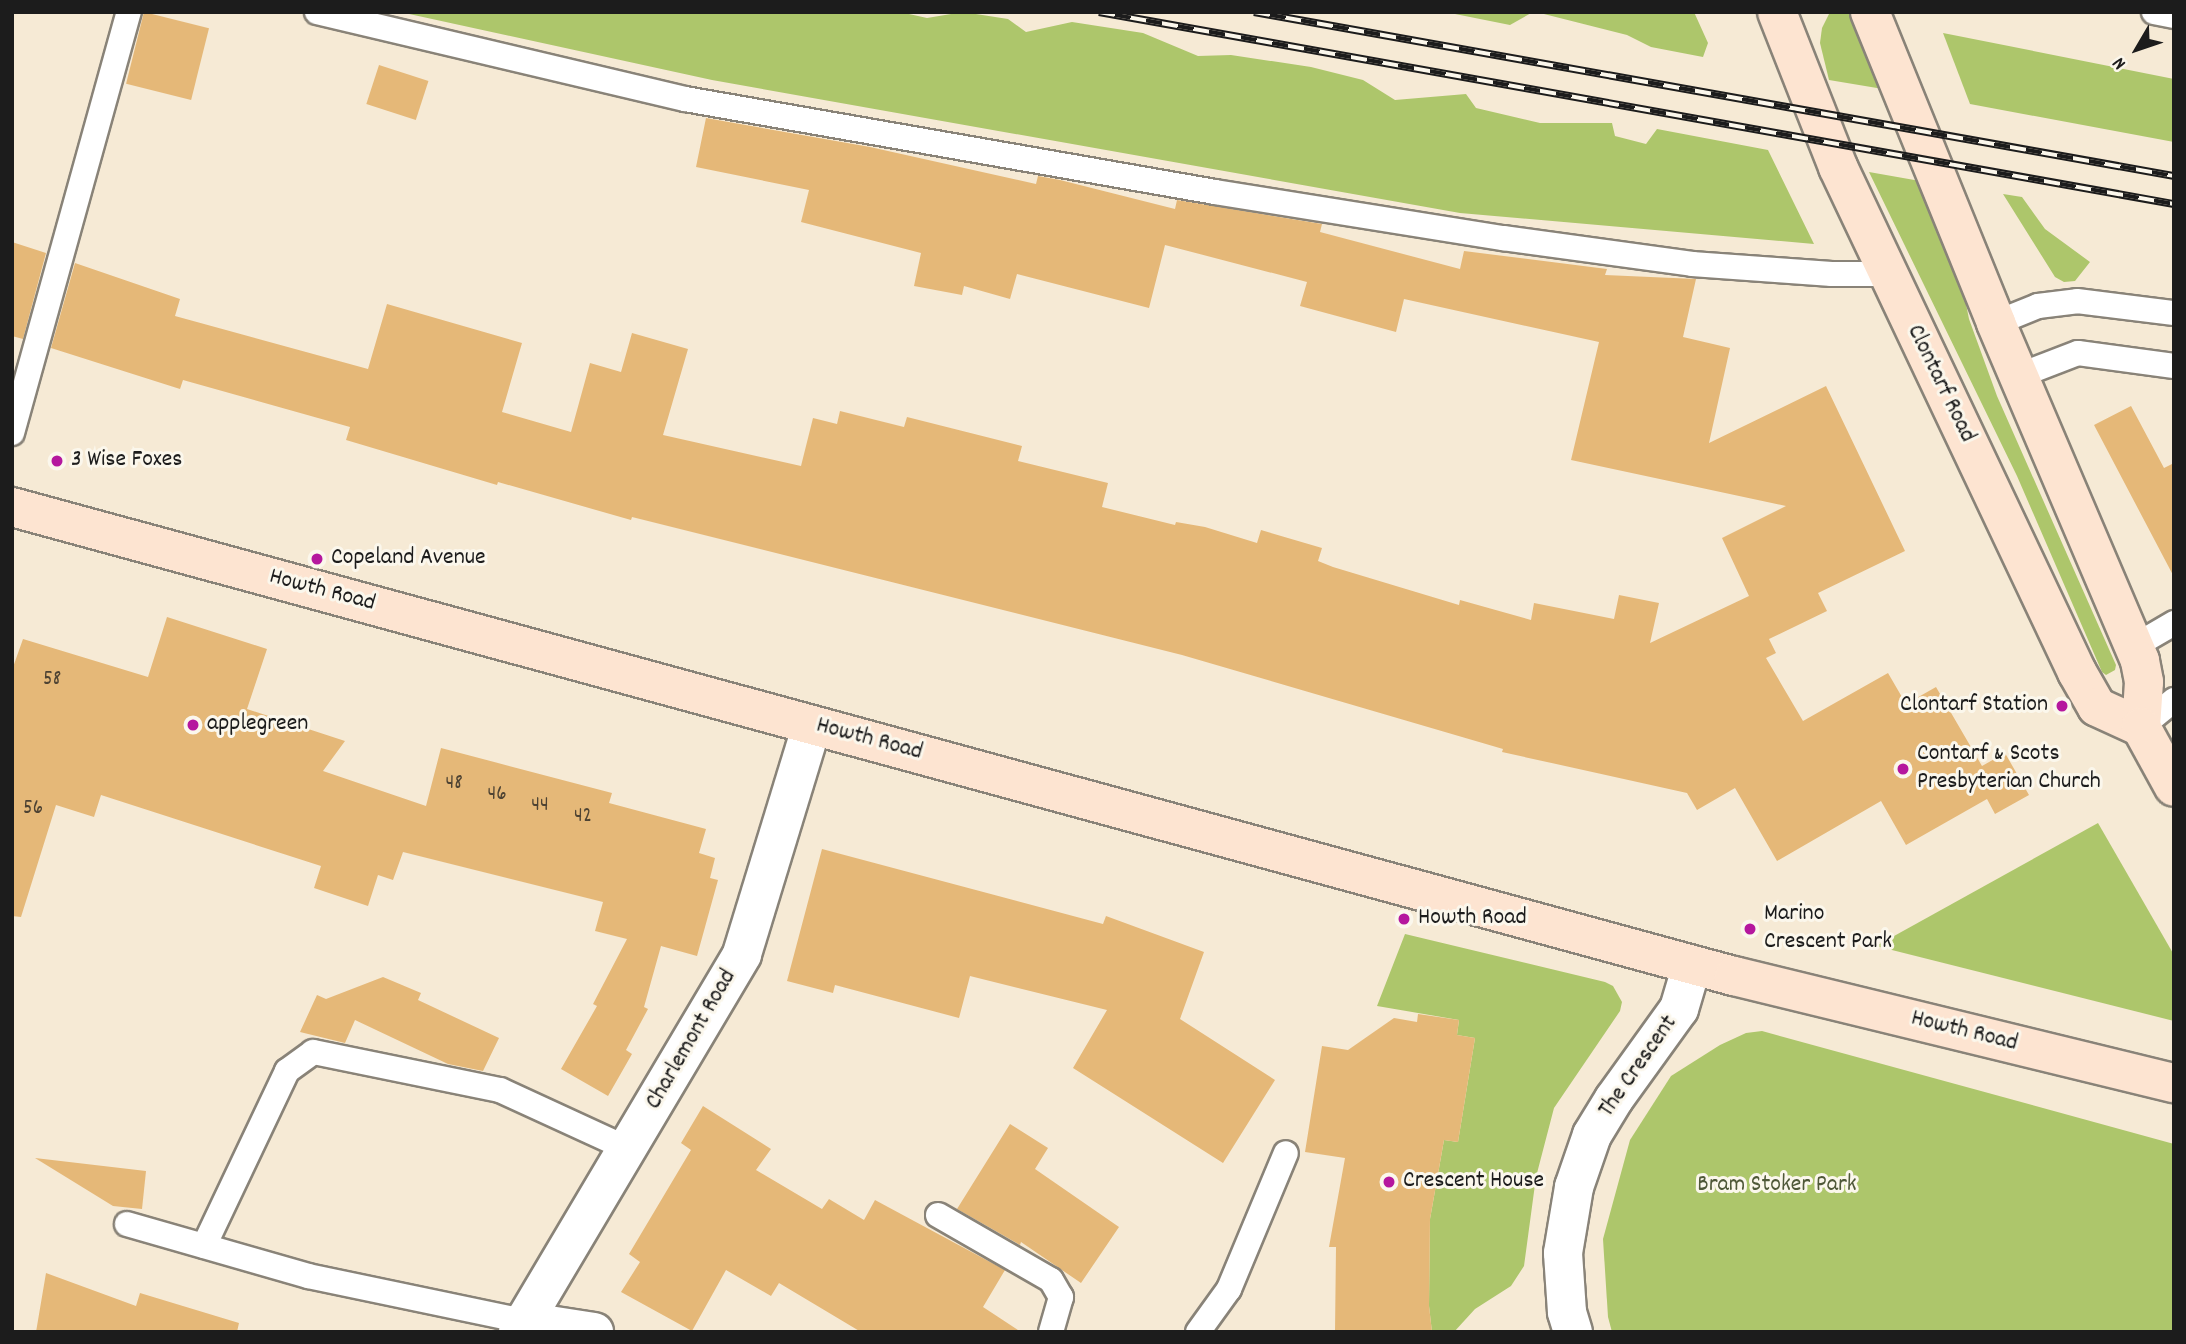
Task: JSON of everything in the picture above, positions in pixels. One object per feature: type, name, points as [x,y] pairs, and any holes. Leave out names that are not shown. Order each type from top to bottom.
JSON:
[{"type":"main road","points":[[1870,12],[1996,323],[2133,647],[2144,682],[2141,727],[2174,787]]},
{"type":"main road","name":"Clontarf Road","points":[[1788,20],[1838,167],[2077,673],[2097,707],[2141,727]]},
{"type":"main road","name":"Howth Road","points":[[12,507],[1692,965],[2174,1083]]},
{"type":"street","name":"Charlemont Road","points":[[520,1326],[742,954],[812,725]]},
{"type":"street","name":"The Crescent","points":[[1573,1332],[1567,1312],[1563,1253],[1574,1187],[1592,1135],[1614,1098],[1679,1009],[1692,965]]},
{"type":"street","points":[[520,1326],[594,1332]]},
{"type":"lane","points":[[12,433],[128,12]]},
{"type":"lane","points":[[317,12],[685,99],[1215,192],[1503,238],[1692,264],[1832,274],[1887,274]]},
{"type":"lane","points":[[2154,12],[2174,16]]},
{"type":"lane","points":[[1996,323],[2038,306],[2077,301],[2174,313]]},
{"type":"lane","points":[[2018,376],[2078,353],[2174,366]]},
{"type":"lane","points":[[2133,647],[2174,623]]},
{"type":"lane","points":[[2141,727],[2174,700]]},
{"type":"lane","points":[[204,1246],[286,1071],[313,1052],[500,1090],[628,1149]]},
{"type":"lane","points":[[1198,1332],[1229,1289],[1286,1153]]},
{"type":"lane","points":[[938,1216],[1051,1280],[1061,1297],[1051,1332]]},
{"type":"lane","points":[[127,1224],[308,1276],[520,1326]]},
{"type":"green space","points":[[400,12],[900,12],[927,18],[963,12],[1008,19],[1026,32],[1072,22],[1143,33],[1198,56],[1231,55],[1311,67],[1363,80],[1395,100],[1466,94],[1476,108],[1540,123],[1612,123],[1615,136],[1646,144],[1657,129],[1768,150],[1814,244],[1460,213],[712,80]]},
{"type":"green space","points":[[1445,12],[1533,12],[1510,25]]},
{"type":"green space","points":[[1536,12],[1694,12],[1708,43],[1703,57],[1651,47],[1627,35]]},
{"type":"green space","points":[[1830,12],[1851,12],[1883,89],[1829,80],[1820,43],[1822,28]]},
{"type":"green space","points":[[1943,33],[2174,79],[2174,142],[1970,104]]},
{"type":"green space","points":[[1869,172],[1920,181],[1962,284],[1969,319],[1997,396],[2116,665],[2115,670],[2106,675],[2102,672],[2017,476]]},
{"type":"green space","points":[[2003,194],[2022,197],[2045,229],[2090,262],[2075,281],[2064,282],[2055,277]]},
{"type":"green space","points":[[2098,823],[2174,955],[2174,1021],[1876,946]]},
{"type":"green space","points":[[1405,934],[1605,982],[1613,986],[1622,1002],[1620,1011],[1554,1108],[1536,1177],[1524,1266],[1511,1286],[1475,1309],[1454,1332],[1432,1332],[1429,1306],[1430,1219],[1444,1140],[1458,1142],[1475,1038],[1457,1035],[1459,1020],[1377,1006]]},
{"type":"green space","name":"Bram Stoker Park","points":[[1762,1031],[2174,1144],[2174,1332],[1612,1332],[1608,1317],[1603,1239],[1630,1140],[1671,1076],[1720,1045],[1746,1033]]},
{"type":"building","points":[[144,12],[209,28],[191,100],[126,84]]},
{"type":"building","points":[[379,65],[428,81],[416,120],[366,104]]},
{"type":"building","points":[[706,118],[870,147],[1036,184],[1038,176],[1060,180],[1175,209],[1177,200],[1322,224],[1320,232],[1460,269],[1464,251],[1607,269],[1605,275],[1696,279],[1683,337],[1730,348],[1709,443],[1826,386],[1905,551],[1818,593],[1827,611],[1769,639],[1776,653],[1766,658],[1803,721],[1888,673],[1906,704],[1936,687],[1982,766],[2005,753],[2029,795],[1995,814],[1987,799],[1906,845],[1881,801],[1777,861],[1735,788],[1697,810],[1687,793],[1502,752],[1503,749],[1182,655],[632,517],[631,520],[498,482],[497,485],[346,440],[350,427],[183,380],[180,389],[51,348],[75,263],[180,299],[175,316],[368,369],[387,304],[522,343],[502,412],[571,432],[590,363],[621,372],[632,333],[688,349],[663,435],[801,466],[813,418],[837,424],[840,411],[904,427],[907,417],[1022,446],[1018,461],[1108,483],[1102,507],[1175,525],[1176,522],[1205,527],[1257,543],[1261,530],[1322,548],[1318,561],[1333,567],[1459,605],[1460,600],[1531,620],[1534,603],[1614,619],[1619,595],[1659,603],[1650,643],[1749,596],[1722,538],[1786,506],[1571,460],[1599,342],[1404,299],[1396,332],[1300,306],[1307,282],[1165,245],[1149,308],[1017,274],[1010,299],[964,286],[962,295],[914,286],[921,253],[801,222],[809,190],[696,167]]},
{"type":"building","points":[[12,242],[46,253],[23,339],[12,336]]},
{"type":"building","points":[[2131,406],[2164,468],[2174,463],[2174,577],[2094,425]]},
{"type":"building","points":[[167,617],[267,649],[247,709],[345,741],[323,771],[426,806],[441,748],[612,793],[609,803],[706,829],[699,853],[715,858],[710,878],[718,880],[697,956],[661,946],[644,1007],[648,1009],[626,1050],[632,1054],[608,1096],[561,1069],[597,1006],[593,1004],[627,939],[595,931],[603,902],[403,852],[393,880],[378,875],[368,906],[314,888],[321,866],[101,795],[94,817],[56,805],[21,917],[12,916],[12,670],[23,639],[148,677]]},
{"type":"building","points":[[822,849],[1103,924],[1106,916],[1204,952],[1180,1019],[1275,1080],[1223,1163],[1073,1068],[1107,1010],[970,976],[959,1018],[835,985],[833,993],[787,981]]},
{"type":"building","points":[[383,977],[421,993],[418,1000],[499,1038],[483,1071],[448,1064],[355,1020],[345,1043],[300,1032],[317,995],[326,999]]},
{"type":"building","name":"Crescent House","points":[[1418,1014],[1459,1020],[1457,1035],[1475,1038],[1458,1142],[1444,1140],[1430,1219],[1429,1306],[1432,1332],[1335,1332],[1336,1247],[1329,1247],[1345,1158],[1305,1152],[1322,1046],[1348,1050],[1394,1018],[1417,1022]]},
{"type":"building","points":[[703,1106],[771,1149],[756,1170],[822,1209],[829,1199],[864,1220],[875,1200],[1005,1270],[983,1307],[1021,1332],[861,1332],[779,1283],[771,1296],[726,1270],[692,1331],[621,1292],[640,1262],[629,1254],[691,1150],[681,1143]]},
{"type":"building","points":[[1010,1124],[1048,1148],[1035,1169],[1119,1227],[1081,1283],[1021,1242],[1020,1245],[957,1209]]},
{"type":"building","points":[[35,1158],[146,1171],[142,1209],[113,1206]]},
{"type":"building","points":[[46,1273],[136,1306],[140,1293],[239,1323],[237,1332],[36,1332]]},
{"type":"railway","points":[[1099,12],[2174,204]]},
{"type":"railway","points":[[1254,12],[2174,176]]},
{"type":"place","name":"3 Wise Foxes","points":[[57,461]]},
{"type":"place","name":"Copeland Avenue","points":[[317,559]]},
{"type":"place","name":"Clontarf Station","points":[[2062,706]]},
{"type":"place","name":"applegreen","points":[[193,725]]},
{"type":"place","name":"Contarf & Scots Presbyterian Church","points":[[1903,769]]},
{"type":"place","name":"Howth Road","points":[[1404,919]]},
{"type":"place","name":"Marino Crescent Park","points":[[1750,929]]},
{"type":"place","name":"Crescent House","points":[[1389,1182]]}]
